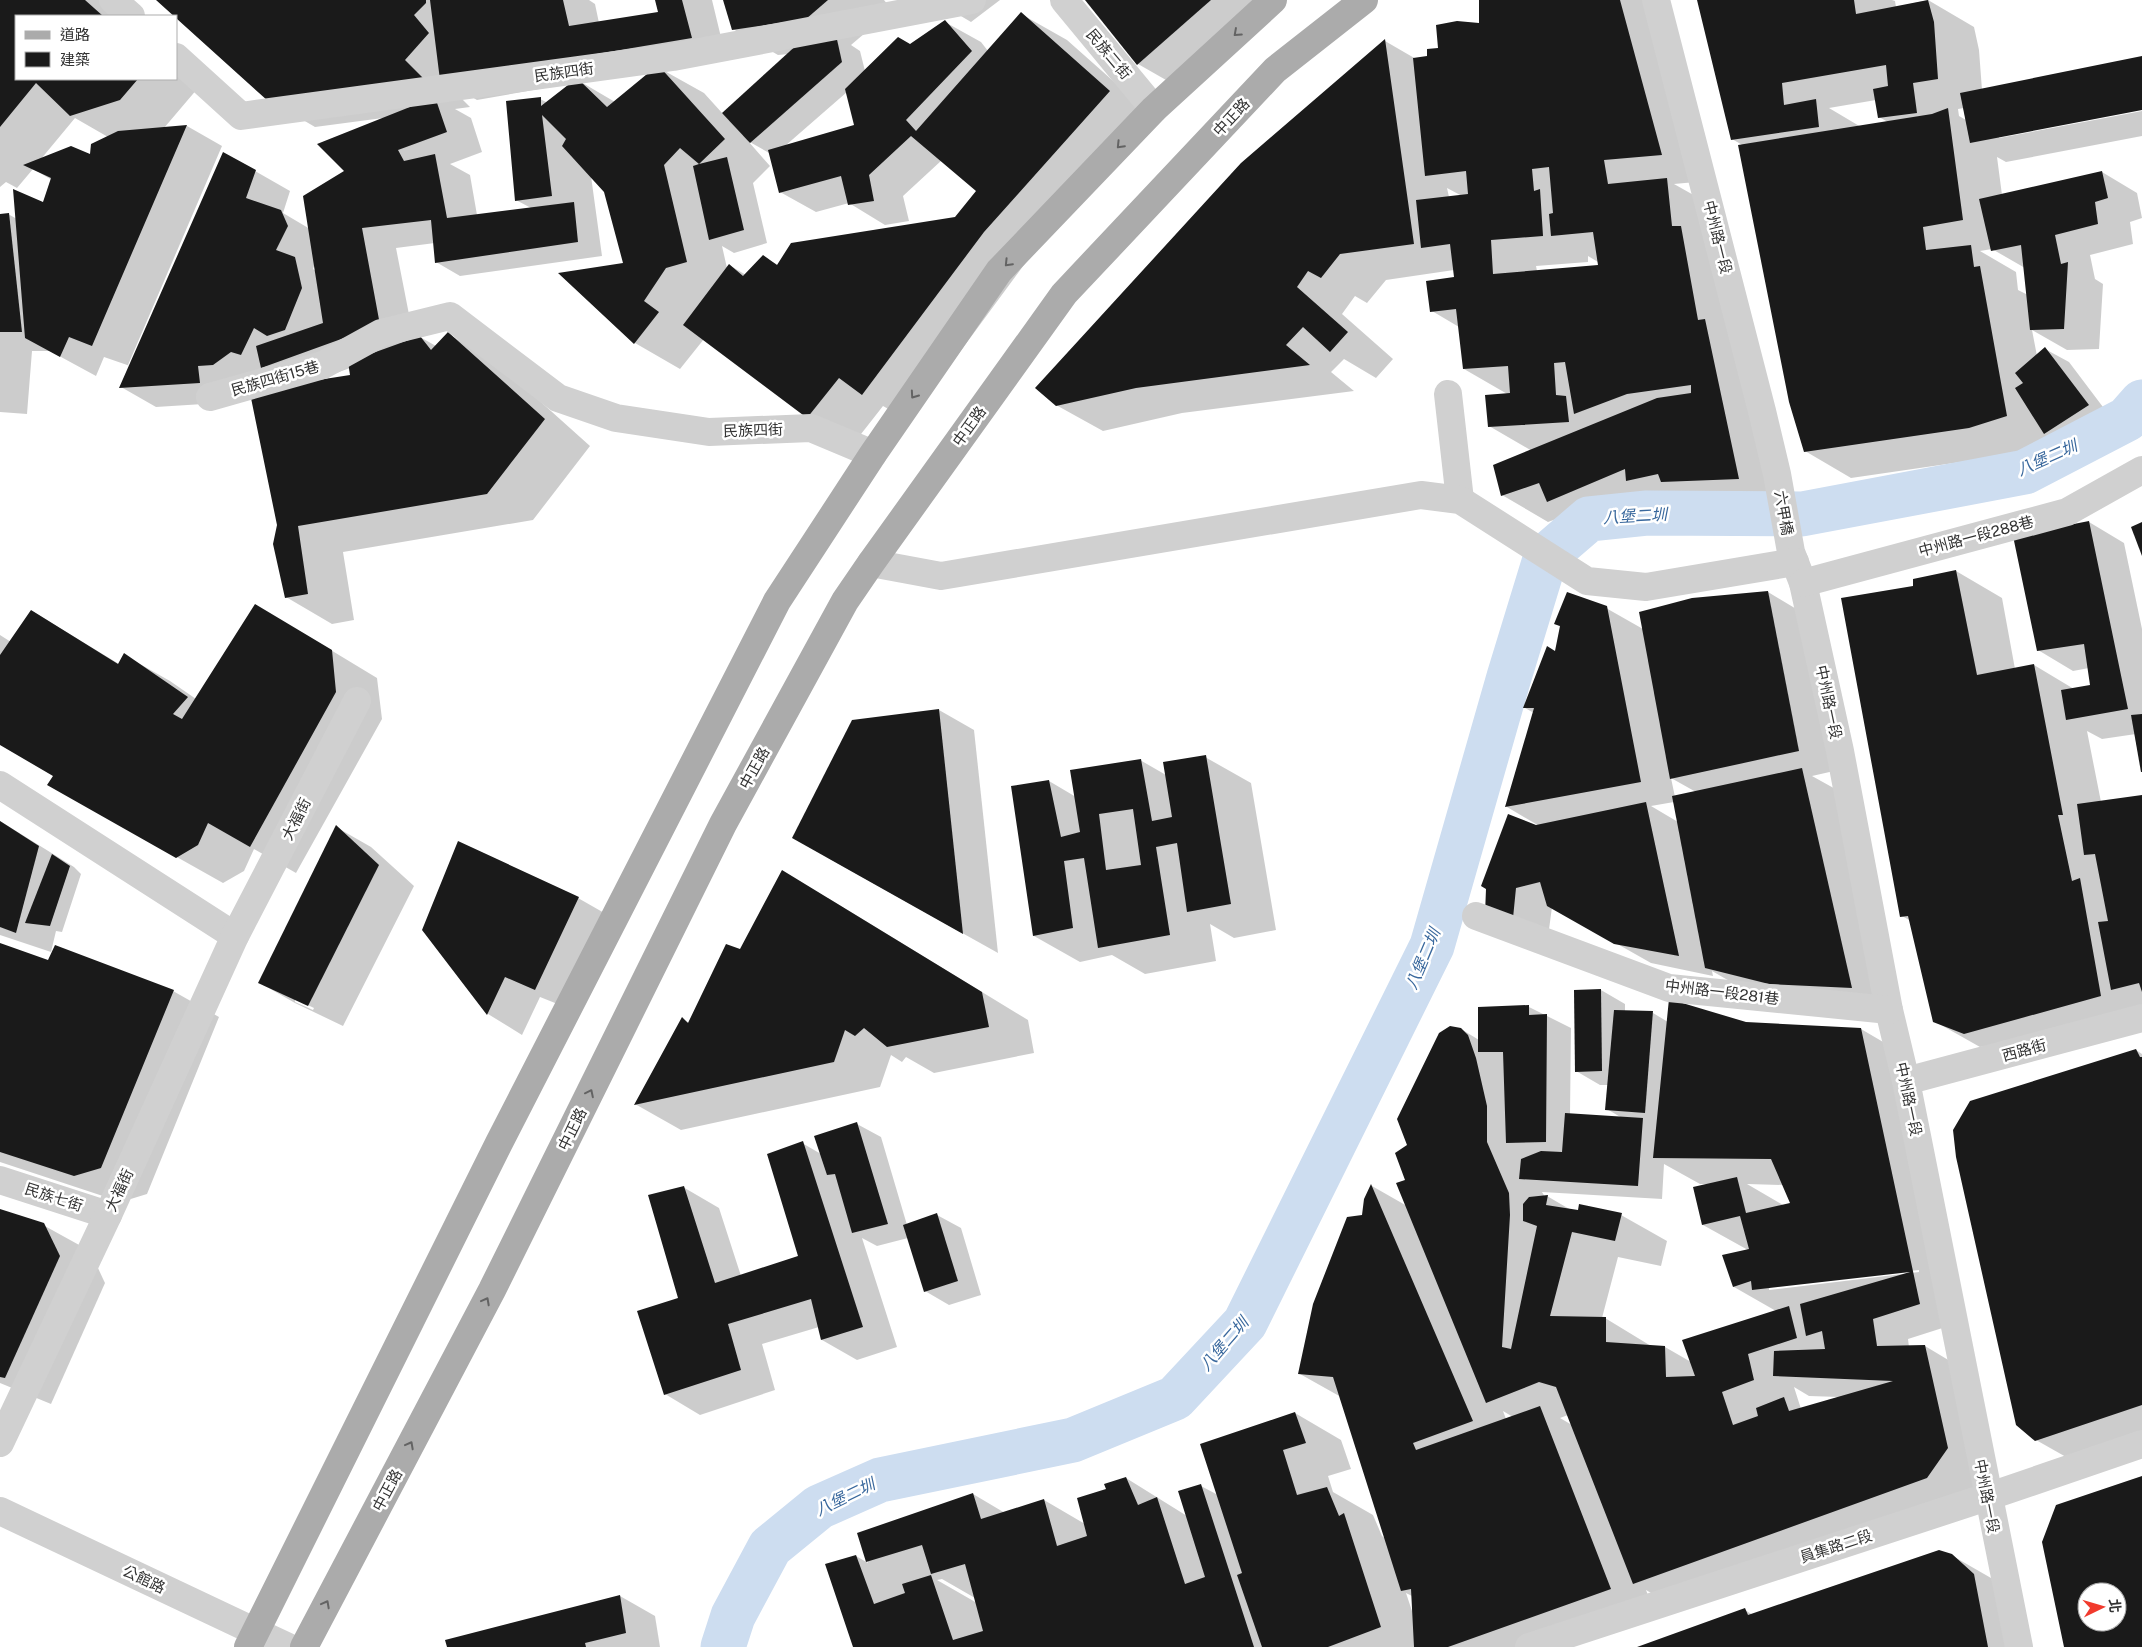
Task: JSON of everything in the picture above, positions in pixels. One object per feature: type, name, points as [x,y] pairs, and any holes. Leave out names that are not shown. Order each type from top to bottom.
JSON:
[{"type":"main road","points":[[251,1639],[498,1142],[777,601],[873,454],[999,272],[1154,109],[1273,0]]},
{"type":"main road","name":"中正路","points":[[304,1647],[492,1290],[723,824],[846,601],[871,563],[1064,294],[1275,70],[1364,0]]},
{"type":"street","points":[[112,0],[130,15]]},
{"type":"street","name":"民族四街","points":[[178,59],[241,116],[673,57],[887,8],[972,0]]},
{"type":"street","name":"民族二街","points":[[1064,0],[1154,109]]},
{"type":"street","name":"中州路一段","points":[[1656,0],[1777,474]]},
{"type":"street","name":"民族四街","points":[[450,316],[558,398],[616,418],[709,432],[811,428],[873,454]]},
{"type":"street","name":"民族四街15巷","points":[[210,397],[323,365],[381,333],[450,316]]},
{"type":"street","points":[[871,563],[941,576],[1421,495],[1460,500],[1448,394]]},
{"type":"street","name":"中州路一段288巷","points":[[1460,500],[1587,581],[1646,587],[1796,566],[2067,512],[2142,470]]},
{"type":"street","name":"六甲橋","points":[[1777,474],[1796,566]]},
{"type":"street","name":"中州路一段","points":[[1796,566],[1840,751],[1889,1010],[1906,1081],[1987,1497],[2019,1647]]},
{"type":"street","name":"大福街","points":[[0,1443],[108,1215],[235,936],[357,701]]},
{"type":"street","points":[[0,786],[235,936]]},
{"type":"street","name":"中州路一段281巷","points":[[1476,916],[1669,988],[1889,1010]]},
{"type":"street","name":"西路街","points":[[1906,1081],[2142,1018]]},
{"type":"street","name":"民族七街","points":[[0,1180],[108,1215]]},
{"type":"street","name":"員集路二段","points":[[1529,1647],[1987,1497],[2142,1444]]},
{"type":"street","name":"公館路","points":[[0,1511],[251,1639],[288,1647]]},
{"type":"building","points":[[0,0],[85,0],[102,15],[15,15],[15,80],[137,80],[120,100],[70,116],[36,83],[0,127]]},
{"type":"building","points":[[156,0],[426,0],[426,3],[414,15],[429,33],[405,60],[426,81],[268,101],[178,20],[178,15],[173,15]]},
{"type":"building","points":[[430,0],[563,0],[569,26],[658,12],[655,0],[682,0],[692,38],[440,80]]},
{"type":"building","points":[[723,0],[828,0],[806,19],[732,30]]},
{"type":"building","points":[[1085,0],[1211,0],[1137,65]]},
{"type":"building","points":[[1479,0],[1620,0],[1662,155],[1604,160],[1608,184],[1667,178],[1672,226],[1681,226],[1698,320],[1705,319],[1739,479],[1661,482],[1658,474],[1626,481],[1625,469],[1547,502],[1539,483],[1501,496],[1493,465],[1657,398],[1691,393],[1691,385],[1627,394],[1574,414],[1565,362],[1554,363],[1556,395],[1566,396],[1569,422],[1488,427],[1485,395],[1510,393],[1508,366],[1463,369],[1456,309],[1430,312],[1426,281],[1454,277],[1450,244],[1421,248],[1416,200],[1468,194],[1466,171],[1425,176],[1413,58],[1427,56],[1427,49],[1438,48],[1436,25],[1457,21],[1479,23]],"holes":[[[1549,167],[1553,213],[1549,214],[1551,236],[1593,232],[1598,265],[1493,274],[1491,240],[1543,236],[1540,189],[1534,191],[1532,169]]]},
{"type":"building","points":[[1697,0],[1854,0],[1856,14],[1928,0],[1934,22],[1938,79],[1913,83],[1917,113],[1878,118],[1873,89],[1888,86],[1886,65],[1782,83],[1784,105],[1816,99],[1819,127],[1731,140]]},
{"type":"building","points":[[1021,12],[1110,91],[984,232],[862,395],[839,378],[807,418],[683,325],[729,264],[743,276],[763,255],[777,265],[791,243],[955,217],[976,191],[911,136],[869,175],[874,201],[848,205],[841,176],[779,193],[768,150],[854,125],[845,89],[898,37],[910,44],[945,20],[972,51],[906,120],[916,131]]},
{"type":"building","points":[[836,35],[842,62],[750,143],[722,113],[800,42]]},
{"type":"building","points":[[1385,39],[1414,244],[1340,254],[1321,278],[1308,271],[1297,287],[1348,332],[1330,352],[1303,327],[1286,345],[1310,365],[1136,388],[1056,406],[1035,388],[1241,163]]},
{"type":"building","points":[[2142,56],[2142,110],[1970,143],[1960,93]]},
{"type":"building","points":[[658,65],[725,139],[699,164],[680,148],[664,165],[687,262],[666,268],[644,301],[659,312],[634,344],[558,273],[623,263],[604,192],[562,146],[566,139],[542,115],[552,196],[515,201],[506,101],[541,97],[541,106],[577,78],[607,107]]},
{"type":"building","points":[[435,97],[447,132],[398,150],[404,161],[435,154],[447,218],[574,202],[578,242],[435,263],[431,220],[362,228],[380,325],[261,368],[256,346],[323,323],[303,196],[344,171],[317,144]]},
{"type":"building","points":[[1948,108],[1963,220],[1923,227],[1926,250],[1971,245],[1974,267],[1980,266],[2007,416],[1969,428],[1804,452],[1789,402],[1738,145],[1932,114]]},
{"type":"building","points":[[187,125],[92,346],[69,337],[60,357],[25,338],[13,189],[43,202],[51,178],[23,165],[71,146],[90,154],[91,144],[118,131]]},
{"type":"building","points":[[223,152],[256,170],[246,198],[281,210],[288,226],[276,250],[295,257],[302,288],[285,330],[267,336],[254,328],[241,355],[231,352],[213,365],[198,366],[200,383],[119,388]]},
{"type":"building","points":[[727,157],[744,230],[709,240],[693,166]]},
{"type":"building","points":[[2102,171],[2108,198],[2095,202],[2098,224],[2055,235],[2061,264],[2068,262],[2064,329],[2030,330],[2021,245],[1991,251],[1979,199]]},
{"type":"building","points":[[9,213],[22,332],[0,332],[0,214]]},
{"type":"building","points":[[448,332],[545,419],[487,494],[298,526],[308,594],[285,598],[273,544],[277,525],[251,398],[286,385],[350,375],[348,362],[420,336],[431,350]]},
{"type":"building","points":[[2045,347],[2089,405],[2044,434],[2015,388],[2023,383],[2015,373]]},
{"type":"building","points":[[2089,521],[2128,709],[2066,720],[2061,690],[2090,685],[2084,644],[2037,651],[2013,536]]},
{"type":"building","points":[[2142,522],[2142,556],[2131,527]]},
{"type":"building","points":[[1956,570],[1977,675],[2034,664],[2063,815],[2058,815],[2072,881],[2080,878],[2101,996],[1964,1034],[1933,1022],[1908,916],[1900,917],[1841,598],[1913,586],[1913,579]]},
{"type":"building","points":[[1768,591],[1799,751],[1670,779],[1639,612],[1692,598]]},
{"type":"building","points":[[1567,592],[1607,606],[1641,782],[1505,807],[1534,708],[1523,708],[1547,646],[1555,651],[1560,626],[1554,624]]},
{"type":"building","points":[[255,604],[332,650],[336,692],[250,847],[208,823],[198,845],[176,858],[47,785],[53,776],[0,745],[0,655],[31,610],[118,664],[124,653],[188,697],[173,714],[182,719]]},
{"type":"building","points":[[939,709],[963,934],[792,838],[852,720]]},
{"type":"building","points":[[2142,714],[2142,772],[2141,772],[2131,715]]},
{"type":"building","points":[[1206,755],[1231,904],[1187,912],[1177,843],[1156,847],[1170,935],[1098,948],[1084,858],[1064,861],[1073,928],[1033,936],[1011,786],[1049,780],[1061,837],[1080,832],[1070,770],[1141,759],[1152,821],[1172,817],[1163,762]],"holes":[[[1133,809],[1141,865],[1106,870],[1099,814]]]},
{"type":"building","points":[[1802,768],[1852,988],[1769,984],[1705,968],[1672,796]]},
{"type":"building","points":[[2142,795],[2142,992],[2139,983],[2111,990],[2098,922],[2108,921],[2095,854],[2084,855],[2077,804]]},
{"type":"building","points":[[1646,802],[1679,956],[1614,944],[1547,906],[1540,882],[1516,888],[1513,918],[1485,914],[1486,889],[1481,886],[1508,814],[1536,825]]},
{"type":"building","points":[[0,821],[39,846],[16,933],[0,927]]},
{"type":"building","points":[[336,825],[379,865],[308,1006],[258,983]]},
{"type":"building","points":[[458,841],[579,897],[535,990],[505,977],[487,1015],[422,930]]},
{"type":"building","points":[[52,854],[70,866],[50,926],[25,923]]},
{"type":"building","points":[[782,870],[982,992],[989,1027],[887,1047],[864,1028],[855,1036],[845,1030],[834,1062],[634,1105],[682,1017],[688,1023],[726,944],[740,949]]},
{"type":"building","points":[[0,943],[48,960],[55,945],[174,990],[101,1168],[74,1176],[0,1152]]},
{"type":"building","points":[[1601,989],[1602,1071],[1575,1072],[1574,990]]},
{"type":"building","points":[[1669,999],[1746,1022],[1861,1028],[1920,1304],[1873,1319],[1877,1346],[1925,1345],[1948,1448],[1927,1478],[1633,1584],[1556,1387],[1539,1382],[1486,1403],[1396,1183],[1405,1180],[1395,1153],[1407,1145],[1397,1119],[1439,1033],[1450,1026],[1461,1028],[1468,1035],[1476,1058],[1487,1106],[1487,1142],[1509,1193],[1510,1215],[1502,1347],[1511,1349],[1537,1226],[1523,1221],[1523,1204],[1529,1197],[1548,1195],[1546,1205],[1578,1210],[1579,1204],[1622,1213],[1615,1241],[1572,1232],[1550,1316],[1606,1317],[1606,1342],[1665,1346],[1666,1377],[1695,1376],[1682,1340],[1789,1306],[1797,1338],[1748,1354],[1754,1380],[1722,1392],[1733,1425],[1758,1416],[1756,1408],[1784,1397],[1789,1411],[1893,1381],[1773,1376],[1774,1351],[1825,1349],[1822,1331],[1806,1336],[1800,1304],[1910,1272],[1752,1290],[1751,1281],[1733,1287],[1722,1255],[1749,1249],[1740,1216],[1702,1225],[1693,1187],[1737,1177],[1746,1213],[1790,1203],[1771,1159],[1653,1158]]},
{"type":"building","points":[[1529,1005],[1529,1015],[1547,1014],[1546,1142],[1506,1143],[1503,1052],[1478,1052],[1478,1007]]},
{"type":"building","points":[[1614,1010],[1653,1011],[1645,1113],[1605,1110]]},
{"type":"building","points":[[2136,1049],[2140,1057],[2142,1057],[2142,1405],[2035,1441],[2016,1425],[1956,1157],[1953,1130],[1970,1101]]},
{"type":"building","points":[[1565,1113],[1643,1118],[1638,1186],[1519,1179],[1521,1159],[1541,1151],[1562,1152]]},
{"type":"building","points":[[857,1122],[888,1224],[852,1233],[835,1174],[827,1175],[814,1136]]},
{"type":"building","points":[[803,1141],[863,1327],[821,1340],[811,1299],[728,1324],[741,1370],[664,1395],[637,1311],[678,1298],[648,1195],[684,1186],[715,1283],[798,1256],[767,1154]]},
{"type":"building","points":[[1371,1184],[1473,1421],[1413,1443],[1416,1450],[1540,1406],[1611,1589],[1448,1647],[1414,1647],[1411,1589],[1401,1591],[1333,1377],[1298,1374],[1313,1304],[1347,1217],[1362,1215],[1364,1199]]},
{"type":"building","points":[[0,1209],[44,1223],[60,1256],[5,1378],[0,1377]]},
{"type":"building","points":[[937,1213],[958,1281],[924,1292],[903,1225]]},
{"type":"building","points":[[1295,1412],[1306,1443],[1283,1450],[1297,1495],[1327,1487],[1339,1516],[1344,1513],[1381,1627],[1328,1647],[1262,1647],[1237,1575],[1242,1573],[1200,1444]]},
{"type":"building","points":[[2142,1476],[2142,1647],[2064,1647],[2042,1542],[2056,1505]]},
{"type":"building","points":[[1126,1477],[1138,1505],[1157,1497],[1185,1584],[1205,1577],[1178,1491],[1201,1484],[1254,1647],[853,1647],[825,1564],[856,1555],[874,1604],[905,1593],[902,1584],[931,1575],[953,1640],[983,1631],[965,1564],[931,1574],[922,1545],[866,1562],[857,1533],[973,1493],[981,1519],[1044,1499],[1057,1546],[1087,1536],[1077,1498],[1106,1489],[1104,1484]]},
{"type":"building","points":[[1939,1550],[1952,1554],[1974,1574],[1988,1647],[1637,1647],[1745,1608],[1748,1615]]},
{"type":"building","points":[[620,1595],[626,1633],[585,1643],[586,1647],[447,1647],[445,1640]]},
{"type":"waterway","name":"八堡二圳","points":[[723,1647],[733,1616],[770,1547],[819,1507],[880,1480],[1073,1440],[1175,1398],[1245,1323],[1432,946],[1509,677],[1546,556],[1589,519],[1647,513],[1802,514],[2025,472],[2127,419],[2142,402]]}]
